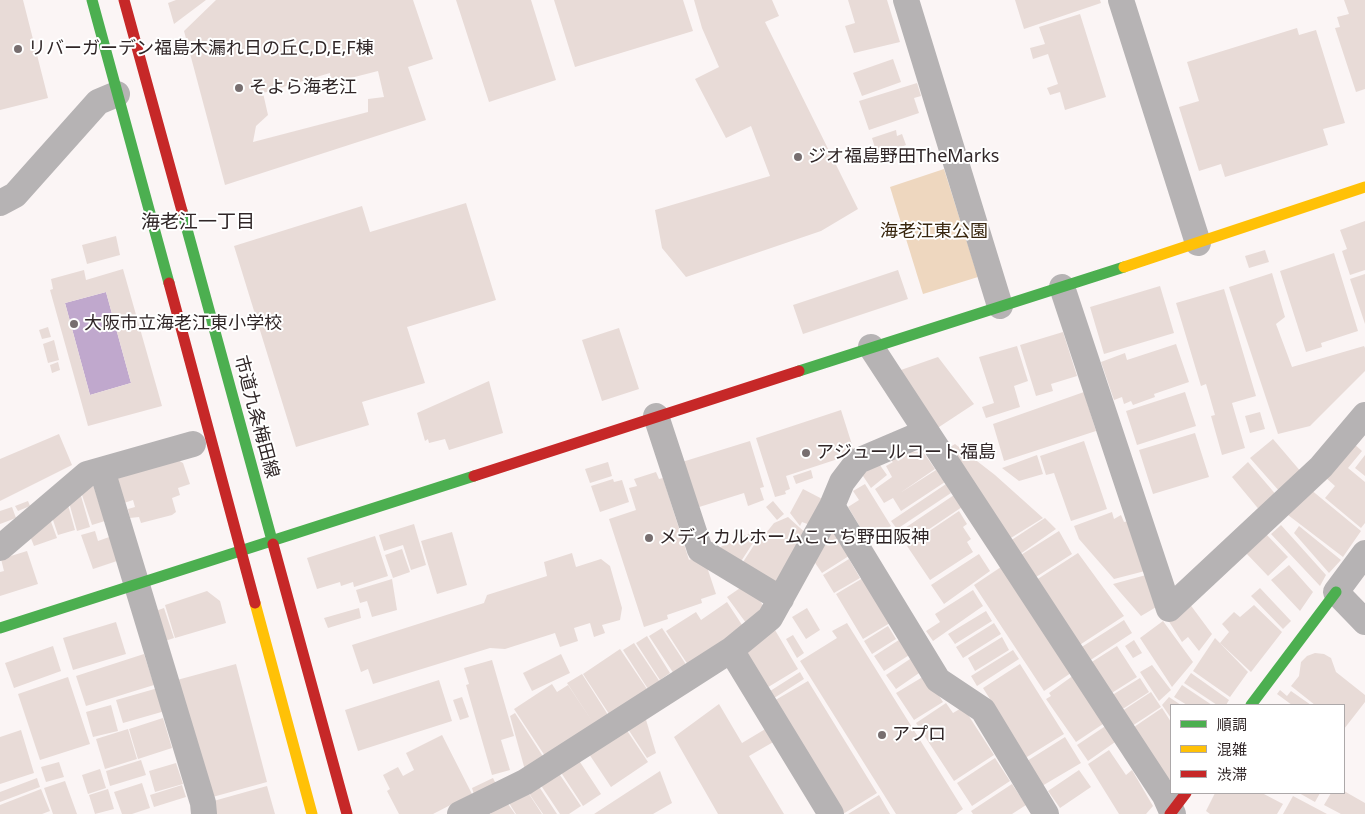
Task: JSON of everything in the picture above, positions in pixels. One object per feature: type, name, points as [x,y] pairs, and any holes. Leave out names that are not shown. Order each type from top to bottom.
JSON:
[{"type":"main road","points":[[92,0],[312,814]]},
{"type":"main road","name":"市道九条梅田線","points":[[124,0],[347,814]]},
{"type":"main road","points":[[0,628],[1062,287],[1365,187]]},
{"type":"main road","points":[[1253,704],[1336,592]]},
{"type":"street","points":[[906,0],[1000,306]]},
{"type":"street","points":[[1121,0],[1198,243]]},
{"type":"street","points":[[0,203],[14,195],[98,102],[117,94]]},
{"type":"street","points":[[1062,287],[1169,609],[1320,467],[1365,415]]},
{"type":"street","points":[[871,347],[1160,788],[1175,808]]},
{"type":"street","points":[[656,416],[700,550],[781,599]]},
{"type":"street","points":[[460,814],[525,782],[732,650],[770,618],[832,506],[842,482],[858,461],[926,432]]},
{"type":"street","points":[[0,548],[87,474],[193,444]]},
{"type":"street","points":[[102,470],[203,803],[204,814]]},
{"type":"street","points":[[832,506],[938,680],[983,710],[1046,814]]},
{"type":"street","points":[[1365,553],[1336,592],[1365,622]]},
{"type":"street","points":[[732,650],[831,814]]},
{"type":"green space","name":"海老江東公園","points":[[944,169],[978,277],[923,294],[890,187]]},
{"type":"shaded area","points":[[106,292],[131,383],[90,395],[65,303]]},
{"type":"building","name":"リバーガーデン福島木漏れ日の丘C,D,E,F棟","points":[[0,0],[23,0],[48,98],[0,110]]},
{"type":"building","points":[[176,0],[206,0],[174,24],[168,3]]},
{"type":"building","name":"そよら海老江","points":[[216,0],[413,0],[433,59],[408,67],[426,120],[225,185],[184,31]],"holes":[[[378,71],[384,97],[368,99],[368,112],[253,142],[256,126],[268,115],[263,93],[330,73],[331,83]]]},
{"type":"building","points":[[456,0],[531,0],[556,80],[489,102]]},
{"type":"building","points":[[554,0],[683,0],[693,31],[575,67]]},
{"type":"building","name":"ジオ福島野田TheMarks","points":[[694,0],[772,0],[779,16],[765,22],[858,209],[821,231],[686,277],[662,248],[655,210],[770,176],[751,126],[726,138],[695,79],[719,67],[702,28]]},
{"type":"building","points":[[848,0],[887,0],[900,42],[854,53],[845,26],[855,23]]},
{"type":"building","points":[[1015,0],[1100,0],[1101,3],[1024,29]]},
{"type":"building","points":[[1344,0],[1365,0],[1365,89],[1356,92],[1335,28],[1340,27],[1337,17],[1349,14]]},
{"type":"building","points":[[1080,14],[1106,97],[1065,110],[1060,92],[1050,95],[1047,88],[1058,84],[1048,54],[1033,59],[1030,48],[1045,44],[1039,27]]},
{"type":"building","points":[[1297,28],[1299,35],[1316,30],[1345,123],[1323,129],[1328,145],[1225,177],[1221,164],[1199,171],[1179,107],[1199,101],[1187,62]]},
{"type":"building","points":[[893,59],[901,82],[862,96],[853,73]]},
{"type":"building","points":[[917,83],[921,96],[914,98],[919,113],[869,130],[859,101]]},
{"type":"building","points":[[896,130],[897,136],[902,134],[906,145],[901,147],[903,154],[879,161],[872,138]]},
{"type":"building","points":[[466,203],[496,300],[407,327],[425,383],[362,402],[369,425],[296,447],[234,246],[362,206],[370,232]]},
{"type":"building","points":[[1365,221],[1365,270],[1350,275],[1342,251],[1347,249],[1340,230]]},
{"type":"building","points":[[116,236],[120,255],[87,264],[82,245]]},
{"type":"building","points":[[1265,250],[1269,262],[1249,268],[1245,256]]},
{"type":"building","points":[[1334,253],[1358,331],[1321,343],[1322,347],[1306,352],[1280,271]]},
{"type":"building","points":[[123,269],[162,406],[88,426],[50,290],[53,289],[51,279],[84,270],[86,280]],"holes":[[[106,292],[131,383],[90,395],[65,303]]]},
{"type":"building","points":[[898,270],[908,299],[803,334],[793,305]]},
{"type":"building","points":[[1272,273],[1285,317],[1276,324],[1292,367],[1364,346],[1365,348],[1365,371],[1310,426],[1278,434],[1229,287]]},
{"type":"building","points":[[1365,274],[1365,324],[1350,279]]},
{"type":"building","points":[[1160,286],[1174,333],[1104,354],[1090,307]]},
{"type":"building","points":[[1224,289],[1256,396],[1232,403],[1245,448],[1222,455],[1211,416],[1215,415],[1206,384],[1201,386],[1176,303]]},
{"type":"building","points":[[48,327],[51,337],[42,339],[39,330]]},
{"type":"building","points":[[619,328],[639,389],[602,401],[582,340]]},
{"type":"building","points":[[1063,332],[1077,376],[1051,384],[1053,391],[1036,396],[1020,345]]},
{"type":"building","points":[[54,340],[59,360],[48,363],[43,344]]},
{"type":"building","points":[[1176,344],[1189,382],[1154,394],[1155,397],[1133,405],[1131,401],[1124,404],[1122,397],[1114,400],[1101,362],[1125,353],[1127,360]]},
{"type":"building","points":[[1017,346],[1028,381],[1014,386],[1020,407],[986,418],[982,407],[994,403],[979,357]]},
{"type":"building","points":[[938,357],[974,404],[936,429],[898,371]]},
{"type":"building","points":[[58,362],[60,370],[52,373],[50,365]]},
{"type":"building","points":[[489,381],[503,433],[449,450],[445,439],[429,443],[428,439],[425,441],[417,413]]},
{"type":"building","points":[[1084,392],[1096,431],[1004,461],[993,424]]},
{"type":"building","points":[[1185,392],[1196,426],[1137,445],[1126,411]]},
{"type":"building","name":"アジュールコート福島","points":[[841,410],[854,451],[846,454],[847,456],[786,476],[790,489],[785,491],[786,494],[775,497],[756,438]]},
{"type":"building","points":[[1260,412],[1265,429],[1250,433],[1245,416]]},
{"type":"building","points":[[1195,433],[1209,477],[1153,494],[1139,450]]},
{"type":"building","points":[[59,434],[72,465],[0,501],[0,459]]},
{"type":"building","points":[[1273,439],[1302,473],[1280,492],[1250,458]]},
{"type":"building","points":[[750,441],[764,487],[760,488],[764,500],[748,506],[744,493],[696,508],[682,462]]},
{"type":"building","points":[[1084,441],[1107,509],[1071,521],[1054,473],[1046,475],[1040,456]]},
{"type":"building","points":[[1353,443],[1362,451],[1348,468],[1365,482],[1365,523],[1361,528],[1325,498],[1335,486],[1325,477]]},
{"type":"building","points":[[955,444],[995,475],[1043,518],[1006,541],[945,450]]},
{"type":"building","points":[[905,451],[924,453],[935,469],[900,493],[936,470],[945,482],[901,511],[893,498],[884,503],[875,489],[892,477],[886,466],[893,462],[890,459]]},
{"type":"building","points":[[1037,455],[1043,474],[1019,481],[1002,468]]},
{"type":"building","points":[[1365,455],[1365,476],[1355,468]]},
{"type":"building","points":[[176,459],[183,463],[190,484],[178,488],[180,495],[172,498],[176,512],[172,515],[141,523],[139,517],[130,518],[128,509],[135,507],[133,500],[121,504],[117,476]]},
{"type":"building","points":[[877,461],[887,475],[871,488],[861,473]]},
{"type":"building","points":[[608,462],[612,476],[590,483],[585,469]]},
{"type":"building","points":[[1248,462],[1278,497],[1261,512],[1232,477]]},
{"type":"building","points":[[811,470],[813,478],[796,484],[793,476]]},
{"type":"building","name":"メディカルホームここち野田阪神","points":[[656,472],[659,479],[663,478],[689,560],[693,558],[707,567],[716,594],[701,599],[702,603],[667,615],[668,619],[644,627],[609,519],[636,510],[629,488],[637,486],[634,479]]},
{"type":"building","points":[[613,479],[614,482],[622,480],[629,502],[600,512],[591,486]]},
{"type":"building","points":[[865,484],[891,526],[868,540],[848,507],[859,500],[853,491]]},
{"type":"building","points":[[946,484],[951,493],[897,529],[891,521]]},
{"type":"building","points":[[93,485],[105,521],[92,525],[80,489]]},
{"type":"building","points":[[803,489],[828,502],[813,526],[802,522],[800,526],[790,513]]},
{"type":"building","points":[[1310,489],[1361,531],[1343,557],[1288,515]]},
{"type":"building","points":[[954,495],[962,507],[907,544],[899,532]]},
{"type":"building","points":[[81,496],[90,527],[77,531],[68,499]]},
{"type":"building","points":[[28,501],[30,506],[18,511],[15,506]]},
{"type":"building","points":[[773,501],[784,514],[777,520],[766,507]]},
{"type":"building","points":[[68,505],[75,530],[58,535],[50,511]]},
{"type":"building","points":[[12,507],[16,518],[0,524],[0,511]]},
{"type":"building","points":[[959,511],[967,524],[963,527],[971,539],[967,542],[973,552],[930,580],[907,546]]},
{"type":"building","points":[[1112,512],[1114,519],[1121,515],[1124,522],[1129,521],[1145,571],[1114,579],[1079,539],[1074,526]]},
{"type":"building","points":[[788,517],[810,537],[782,590],[741,565],[762,533],[766,533],[774,523]]},
{"type":"building","points":[[1045,518],[1056,529],[1016,557],[1007,543]]},
{"type":"building","points":[[50,519],[57,538],[34,546],[28,531]]},
{"type":"building","points":[[414,524],[426,565],[411,570],[403,545],[384,551],[379,535]]},
{"type":"building","points":[[1281,525],[1326,575],[1320,586],[1271,534]]},
{"type":"building","points":[[1299,526],[1341,560],[1329,573],[1294,533]]},
{"type":"building","points":[[757,530],[760,532],[740,563],[716,549]]},
{"type":"building","points":[[838,530],[852,554],[822,573],[811,557],[827,531]]},
{"type":"building","points":[[95,531],[98,541],[112,536],[120,560],[93,569],[81,535]]},
{"type":"building","points":[[1059,531],[1072,554],[1036,577],[1016,558]]},
{"type":"building","points":[[452,532],[467,585],[437,594],[421,541]]},
{"type":"building","points":[[1266,534],[1288,557],[1268,576],[1246,553]]},
{"type":"building","points":[[375,536],[388,576],[354,587],[353,582],[341,586],[340,582],[317,589],[307,558]]},
{"type":"building","points":[[402,549],[410,572],[393,578],[385,555]]},
{"type":"building","points":[[27,551],[38,584],[0,596],[0,572],[4,571],[1,559]]},
{"type":"building","points":[[572,553],[576,567],[601,559],[610,566],[622,608],[620,620],[602,625],[605,633],[594,637],[590,623],[574,628],[578,641],[560,647],[555,633],[505,649],[490,648],[373,684],[368,669],[361,672],[352,645],[484,603],[487,595],[547,576],[544,562]]},
{"type":"building","points":[[1078,553],[1124,616],[1075,648],[1033,582]]},
{"type":"building","points":[[979,554],[990,571],[944,604],[931,585]]},
{"type":"building","points":[[849,559],[860,578],[834,593],[823,575]]},
{"type":"building","points":[[1289,565],[1313,592],[1300,611],[1271,580]]},
{"type":"building","points":[[1001,567],[1071,673],[1044,691],[974,585]]},
{"type":"building","points":[[1146,575],[1158,606],[1141,616],[1113,584]]},
{"type":"building","points":[[863,578],[890,623],[863,639],[836,594]]},
{"type":"building","points":[[392,579],[397,610],[372,617],[367,601],[360,603],[356,590]]},
{"type":"building","points":[[743,586],[759,598],[764,608],[749,627],[727,597]]},
{"type":"building","points":[[1260,588],[1291,621],[1283,629],[1251,596]]},
{"type":"building","points":[[973,590],[983,606],[933,641],[926,631],[940,622],[935,614]]},
{"type":"building","points":[[207,591],[220,601],[226,623],[175,638],[165,605]]},
{"type":"building","points":[[727,602],[744,628],[688,665],[666,631],[696,612],[701,620]]},
{"type":"building","points":[[1189,603],[1212,634],[1199,651],[1188,637],[1182,642],[1168,620]]},
{"type":"building","points":[[1254,605],[1282,632],[1251,672],[1220,643],[1229,632],[1222,624],[1234,612],[1240,617]]},
{"type":"building","points":[[164,608],[174,638],[159,643],[150,613]]},
{"type":"building","points":[[359,608],[361,618],[328,628],[324,618]]},
{"type":"building","points":[[807,608],[820,630],[806,639],[792,617]]},
{"type":"building","points":[[986,611],[992,621],[955,644],[948,634]]},
{"type":"building","points":[[1124,620],[1132,633],[1086,663],[1077,650]]},
{"type":"building","points":[[1163,621],[1193,662],[1172,687],[1140,638]]},
{"type":"building","points":[[116,622],[126,654],[73,670],[63,638]]},
{"type":"building","name":"アプロ","points":[[847,623],[963,809],[956,814],[896,814],[800,661],[837,638],[832,631]]},
{"type":"building","points":[[994,623],[1001,634],[963,658],[956,647]]},
{"type":"building","points":[[888,626],[896,639],[872,654],[864,641]]},
{"type":"building","points":[[662,628],[687,666],[674,674],[649,636]]},
{"type":"building","points":[[775,630],[798,669],[765,689],[742,650]]},
{"type":"building","points":[[793,635],[804,653],[797,658],[786,639]]},
{"type":"building","points":[[647,636],[670,673],[660,680],[636,643]]},
{"type":"building","points":[[1002,637],[1009,650],[975,671],[968,658]]},
{"type":"building","points":[[902,638],[911,654],[884,671],[874,656]]},
{"type":"building","points":[[1215,638],[1248,672],[1230,697],[1193,671]]},
{"type":"building","points":[[1134,640],[1142,653],[1133,658],[1125,646]]},
{"type":"building","points":[[634,643],[660,682],[648,689],[623,650]]},
{"type":"building","points":[[53,646],[61,671],[14,688],[5,663]]},
{"type":"building","points":[[1117,646],[1137,677],[1107,696],[1087,665]]},
{"type":"building","points":[[620,649],[649,692],[611,717],[583,674]]},
{"type":"building","points":[[1013,650],[1019,659],[977,686],[971,676]]},
{"type":"building","points":[[1315,653],[1324,654],[1331,658],[1336,672],[1365,695],[1365,702],[1345,728],[1345,704],[1314,704],[1291,686],[1299,676],[1301,662],[1307,656]]},
{"type":"building","points":[[144,654],[154,685],[86,706],[76,676]]},
{"type":"building","points":[[561,654],[570,673],[532,691],[523,673]]},
{"type":"building","points":[[913,657],[922,671],[896,689],[886,675]]},
{"type":"building","points":[[492,660],[514,736],[501,740],[510,770],[492,775],[466,685],[469,684],[464,668]]},
{"type":"building","points":[[236,664],[267,782],[209,798],[177,680]]},
{"type":"building","points":[[1020,664],[1064,734],[1022,760],[1017,742],[983,688]]},
{"type":"building","points":[[1152,665],[1171,690],[1159,701],[1140,672]]},
{"type":"building","points":[[800,672],[804,679],[771,700],[767,693]]},
{"type":"building","points":[[1191,673],[1229,700],[1227,704],[1216,704],[1184,683]]},
{"type":"building","points":[[582,674],[610,718],[547,759],[514,709],[552,684],[557,692],[568,685],[592,721],[567,683]]},
{"type":"building","points":[[926,675],[943,702],[914,720],[896,693]]},
{"type":"building","points":[[1074,675],[1106,722],[1076,742],[1046,699],[1051,696],[1049,693]]},
{"type":"building","points":[[68,677],[90,744],[40,760],[18,694]]},
{"type":"building","points":[[1140,678],[1149,692],[1118,712],[1109,697]]},
{"type":"building","points":[[439,680],[452,721],[358,751],[345,710]]},
{"type":"building","points":[[808,681],[877,793],[843,814],[772,702]]},
{"type":"building","points":[[1182,685],[1210,704],[1185,704],[1174,697]]},
{"type":"building","points":[[158,688],[165,711],[123,723],[116,700]]},
{"type":"building","points":[[1280,690],[1287,696],[1291,691],[1310,704],[1291,704],[1277,694]]},
{"type":"building","points":[[1151,692],[1161,707],[1129,728],[1119,713]]},
{"type":"building","points":[[462,697],[469,717],[460,720],[453,700]]},
{"type":"building","points":[[1169,697],[1180,704],[1170,704],[1170,717],[1162,705]]},
{"type":"building","points":[[946,703],[953,713],[963,707],[994,755],[954,781],[916,723]]},
{"type":"building","points":[[719,704],[742,743],[767,728],[775,741],[749,756],[784,814],[718,814],[674,737]]},
{"type":"building","points":[[111,705],[118,731],[93,737],[86,712]]},
{"type":"building","points":[[1162,708],[1170,720],[1170,779],[1165,783],[1134,727]]},
{"type":"building","points":[[515,713],[544,758],[525,770],[510,716]]},
{"type":"building","points":[[644,713],[656,753],[647,758],[626,726]]},
{"type":"building","points":[[163,718],[172,748],[138,759],[129,729]]},
{"type":"building","points":[[1107,725],[1118,740],[1088,761],[1077,745]]},
{"type":"building","points":[[624,726],[648,762],[611,787],[587,751]]},
{"type":"building","points":[[128,729],[137,759],[105,769],[96,739]]},
{"type":"building","points":[[21,730],[34,773],[0,784],[0,737]]},
{"type":"building","points":[[442,735],[472,794],[433,814],[399,814],[387,791],[390,789],[383,775],[398,767],[403,776],[414,770],[406,753]]},
{"type":"building","points":[[1065,737],[1081,763],[1042,786],[1027,761]]},
{"type":"building","points":[[1109,750],[1126,775],[1132,770],[1153,806],[1146,814],[1119,814],[1088,764]]},
{"type":"building","points":[[995,758],[1010,781],[972,806],[957,783]]},
{"type":"building","points":[[578,759],[601,794],[583,806],[560,771]]},
{"type":"building","points":[[141,760],[146,775],[110,786],[106,771]]},
{"type":"building","points":[[59,762],[64,777],[46,782],[41,767]]},
{"type":"building","points":[[176,763],[183,784],[155,792],[149,771]]},
{"type":"building","points":[[100,769],[106,788],[88,794],[82,775]]},
{"type":"building","points":[[1079,770],[1091,787],[1060,808],[1048,791]]},
{"type":"building","points":[[660,771],[672,803],[653,814],[594,814]]},
{"type":"building","points":[[558,772],[581,806],[569,814],[560,814],[540,784]]},
{"type":"building","points":[[37,778],[40,787],[0,802],[0,792]]},
{"type":"building","points":[[493,778],[496,784],[474,795],[472,788]]},
{"type":"building","points":[[65,781],[77,814],[53,814],[44,788]]},
{"type":"building","points":[[142,783],[150,808],[132,814],[122,814],[114,792]]},
{"type":"building","points":[[1012,784],[1026,805],[1012,814],[973,814],[971,811]]},
{"type":"building","points":[[182,785],[186,797],[154,807],[150,795]]},
{"type":"building","points":[[538,785],[557,814],[543,814],[528,792]]},
{"type":"building","points":[[267,786],[275,814],[212,814],[210,802]]},
{"type":"building","points":[[41,789],[50,811],[42,814],[0,814],[0,805]]},
{"type":"building","points":[[108,789],[114,809],[95,814],[89,795]]},
{"type":"building","points":[[527,791],[542,814],[516,814],[507,800]]},
{"type":"building","points":[[1345,792],[1365,803],[1365,814],[1341,814],[1324,805],[1330,794],[1345,794]]},
{"type":"building","points":[[1214,794],[1264,794],[1283,804],[1277,814],[1210,814],[1206,811]]},
{"type":"building","points":[[1301,794],[1319,794],[1315,802]]},
{"type":"building","points":[[879,795],[890,814],[848,814]]},
{"type":"building","points":[[1293,796],[1327,814],[1283,814]]},
{"type":"building","points":[[506,801],[515,814],[491,814],[488,809]]},
{"type":"traffic: fast","points":[[92,0],[169,283]]},
{"type":"traffic: fast","points":[[182,211],[273,544]]},
{"type":"traffic: fast","points":[[799,371],[1124,267]]},
{"type":"traffic: fast","points":[[0,628],[474,476]]},
{"type":"traffic: fast","points":[[1252,704],[1336,592]]},
{"type":"traffic: slow","points":[[1124,267],[1365,187]]},
{"type":"traffic: slow","points":[[255,603],[312,814]]},
{"type":"traffic: jam","points":[[124,0],[182,211]]},
{"type":"traffic: jam","points":[[169,283],[255,603]]},
{"type":"traffic: jam","points":[[474,476],[799,371]]},
{"type":"traffic: jam","points":[[273,544],[347,814]]},
{"type":"traffic: jam","points":[[1170,814],[1185,794]]},
{"type":"place","name":"リバーガーデン福島木漏れ日の丘C,D,E,F棟","points":[[18,49]]},
{"type":"place","name":"そよら海老江","points":[[239,88]]},
{"type":"place","name":"ジオ福島野田TheMarks","points":[[798,157]]},
{"type":"place","name":"大阪市立海老江東小学校","points":[[74,324]]},
{"type":"place","name":"アジュールコート福島","points":[[806,453]]},
{"type":"place","name":"メディカルホームここち野田阪神","points":[[649,538]]},
{"type":"place","name":"アプロ","points":[[882,735]]},
{"type":"district","name":"海老江一丁目","points":[[198,223]]}]
